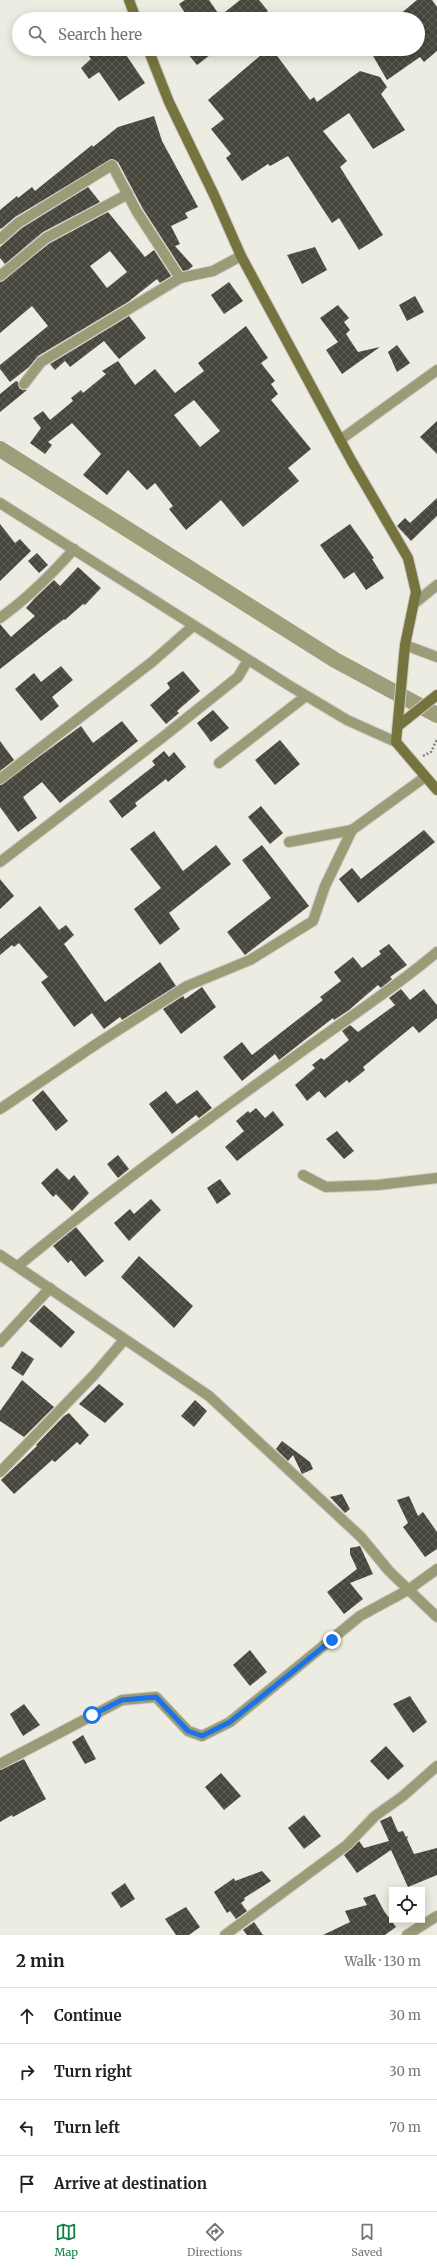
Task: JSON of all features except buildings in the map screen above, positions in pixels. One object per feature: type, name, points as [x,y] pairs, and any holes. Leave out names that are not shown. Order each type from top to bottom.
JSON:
[{"type":"main road","points":[[129,0],[133,12]]},
{"type":"main road","points":[[151,56],[169,102],[215,197],[240,256],[340,440],[408,558],[416,592],[415,603],[405,645],[396,742],[437,790]]},
{"type":"main road","points":[[398,726],[437,695]]},
{"type":"street","points":[[0,239],[18,223],[112,165],[128,194],[180,278]]},
{"type":"street","points":[[0,276],[46,238],[128,194]]},
{"type":"street","points":[[24,384],[41,362],[180,278],[213,271],[240,256]]},
{"type":"street","points":[[340,440],[437,370]]},
{"type":"street","points":[[0,503],[306,696],[347,720],[396,742]]},
{"type":"street","points":[[0,618],[17,606],[49,577],[74,550]]},
{"type":"street","points":[[415,603],[437,585]]},
{"type":"street","points":[[0,779],[152,662],[193,626]]},
{"type":"street","points":[[405,645],[437,657]]},
{"type":"street","points":[[0,862],[163,737],[238,677],[248,660]]},
{"type":"street","points":[[219,763],[306,696]]},
{"type":"street","points":[[289,842],[352,830],[425,777]]},
{"type":"street","points":[[0,1110],[98,1043],[187,986],[250,960],[313,921],[325,886],[352,830]]},
{"type":"street","points":[[18,1266],[99,1201],[309,1047],[405,979],[437,952]]},
{"type":"street","points":[[303,1175],[326,1187],[378,1185],[437,1178]]},
{"type":"street","points":[[0,1255],[209,1396],[361,1537],[389,1571],[437,1617]]},
{"type":"street","points":[[0,1342],[50,1288]]},
{"type":"street","points":[[0,1472],[90,1380],[124,1340]]},
{"type":"street","points":[[0,1764],[122,1700],[156,1697],[188,1731],[202,1736],[230,1722],[360,1616],[408,1590],[437,1569]]},
{"type":"street","points":[[225,1935],[347,1845],[375,1816],[403,1796],[437,1766]]},
{"type":"street","points":[[407,1935],[437,1916]]},
{"type":"path","points":[[432,749],[437,739]]},
{"type":"waterway","points":[[0,449],[335,660],[437,715]]},
{"type":"route","points":[[92,1715],[122,1700],[156,1697],[188,1731],[202,1736],[230,1722],[332,1640]]}]
